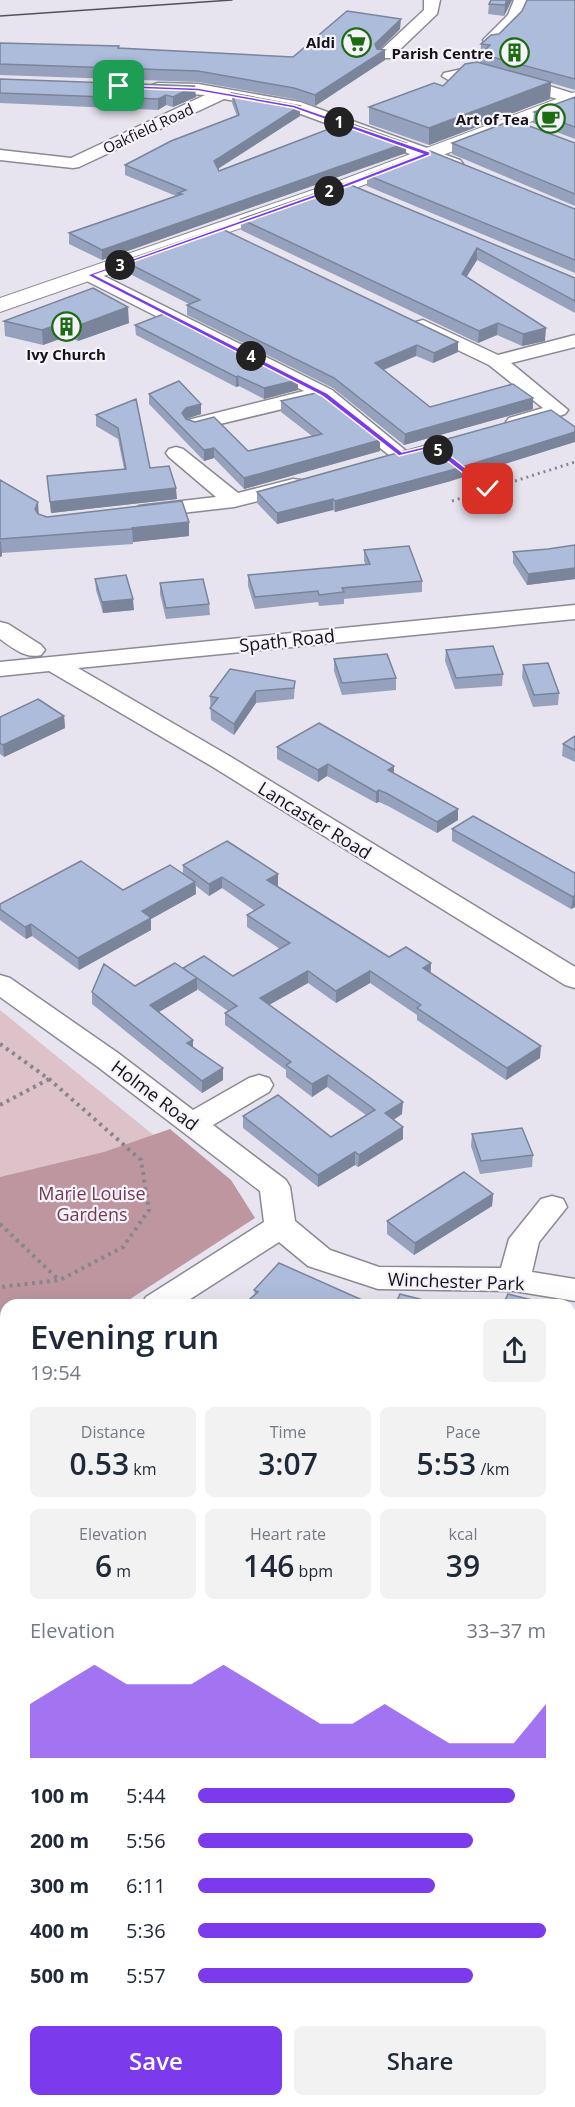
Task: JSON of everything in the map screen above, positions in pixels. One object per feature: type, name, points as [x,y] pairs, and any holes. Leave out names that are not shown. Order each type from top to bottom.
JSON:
[{"type":"main road","points":[[0,305],[346,185],[574,98]]},
{"type":"street","points":[[386,55],[430,13],[432,0]]},
{"type":"street","points":[[491,40],[515,17],[522,0]]},
{"type":"street","points":[[450,76],[476,71],[574,98]]},
{"type":"street","points":[[142,87],[198,89],[294,106],[428,153],[470,171]]},
{"type":"street","name":"Oakfield Road","points":[[0,155],[73,163],[223,93]]},
{"type":"street","points":[[510,122],[532,130]]},
{"type":"street","points":[[346,185],[368,194]]},
{"type":"street","points":[[222,229],[243,239]]},
{"type":"street","points":[[90,275],[322,393],[401,454]]},
{"type":"street","points":[[411,320],[496,361],[558,410],[501,426]]},
{"type":"street","points":[[496,361],[575,340]]},
{"type":"street","points":[[195,424],[322,393]]},
{"type":"street","points":[[379,461],[432,446]]},
{"type":"street","points":[[176,453],[234,501]]},
{"type":"street","points":[[130,513],[234,501],[312,479]]},
{"type":"street","name":"Spath Road","points":[[0,669],[44,657],[572,618]]},
{"type":"street","name":"Lancaster Road","points":[[0,629],[222,762],[575,979]]},
{"type":"street","name":"Holme Road","points":[[0,984],[108,1060],[275,1187],[280,1226]]},
{"type":"street","points":[[192,1124],[259,1084]]},
{"type":"street","points":[[514,1280],[524,1239],[552,1207]]},
{"type":"street","points":[[166,1299],[280,1226]]},
{"type":"street","name":"Winchester Park","points":[[280,1226],[319,1257],[378,1278],[514,1280],[575,1290]]},
{"type":"path","points":[[432,446],[488,489]]},
{"type":"path","points":[[452,501],[575,462]]},
{"type":"path","points":[[0,1044],[49,1079],[141,1160],[150,1210],[123,1247],[60,1280],[0,1287]]},
{"type":"path","points":[[0,1105],[49,1079]]},
{"type":"path","points":[[0,1224],[60,1280]]},
{"type":"green space","name":"Marie Louise Gardens","points":[[0,1010],[254,1217],[114,1299],[0,1299]]},
{"type":"green space","name":"Marie Louise Gardens","points":[[170,1129],[231,1180],[255,1218],[130,1299],[0,1299],[0,1177],[104,1152]]},
{"type":"building","points":[[491,0],[507,0],[505,5],[489,4]]},
{"type":"building","points":[[527,0],[575,0],[575,79],[481,54],[490,45],[481,44],[491,35],[499,34],[522,11]]},
{"type":"building","points":[[347,11],[401,19],[375,44],[377,49],[385,50],[315,95],[294,88],[198,71],[0,64],[0,43],[119,46],[118,48],[293,57]]},
{"type":"building","points":[[477,62],[551,82],[429,128],[369,107],[434,83],[443,86],[465,64]]},
{"type":"building","points":[[0,79],[195,86],[173,97],[166,95],[158,99],[0,93]]},
{"type":"building","points":[[232,93],[300,106],[214,161],[219,171],[347,122],[406,143],[102,250],[69,233],[182,194],[178,193],[186,190],[125,165],[171,141],[239,115]]},
{"type":"building","points":[[575,97],[575,127],[534,112]]},
{"type":"building","points":[[513,120],[575,143],[575,194],[452,143]]},
{"type":"building","points":[[430,151],[575,209],[575,260],[367,175]]},
{"type":"building","points":[[346,183],[575,278],[575,301],[477,248],[462,274],[546,328],[523,334],[498,323],[479,331],[241,219]]},
{"type":"building","points":[[220,228],[458,342],[434,353],[417,345],[375,363],[430,407],[513,384],[533,398],[405,434],[334,378],[187,305],[200,300],[124,261]]},
{"type":"building","points":[[93,288],[128,307],[77,326],[68,321],[42,330],[4,321]]},
{"type":"building","points":[[166,313],[298,380],[264,388],[236,377],[135,325]]},
{"type":"building","points":[[179,381],[201,404],[186,408],[182,413],[186,419],[195,422],[214,417],[248,451],[322,434],[281,401],[320,392],[380,440],[244,478],[214,448],[204,450],[149,394]]},
{"type":"building","points":[[136,399],[150,468],[169,466],[176,488],[50,502],[47,476],[126,469],[118,428],[96,415]]},
{"type":"building","points":[[551,410],[575,427],[575,432],[452,470],[335,501],[333,499],[277,513],[257,492]]},
{"type":"building","points":[[0,480],[38,502],[35,509],[38,514],[47,517],[182,501],[189,522],[132,529],[0,539]]},
{"type":"building","points":[[575,545],[575,568],[528,574],[513,552],[548,549]]},
{"type":"building","points":[[409,546],[422,581],[342,588],[344,592],[319,595],[318,591],[255,597],[248,575],[370,564],[364,550]]},
{"type":"building","points":[[126,575],[133,599],[102,602],[95,579]]},
{"type":"building","points":[[203,579],[209,604],[166,608],[160,583]]},
{"type":"building","points":[[493,646],[503,674],[456,678],[446,650]]},
{"type":"building","points":[[387,654],[396,678],[342,683],[334,659]]},
{"type":"building","points":[[548,663],[559,693],[534,695],[523,665]]},
{"type":"building","points":[[230,669],[295,681],[294,688],[256,691],[234,724],[210,708],[218,698],[210,696]]},
{"type":"building","points":[[38,699],[64,716],[3,745],[0,743],[0,717]]},
{"type":"building","points":[[319,723],[394,766],[388,770],[458,809],[437,822],[388,794],[379,790],[376,792],[328,764],[318,770],[277,747]]},
{"type":"building","points":[[575,736],[575,750],[563,744]]},
{"type":"building","points":[[473,816],[575,873],[575,895],[573,897],[452,829]]},
{"type":"building","points":[[227,841],[278,874],[267,880],[389,957],[406,947],[431,963],[423,968],[541,1046],[507,1068],[417,1008],[421,1005],[370,971],[336,991],[308,971],[260,998],[403,1102],[385,1113],[403,1127],[359,1155],[355,1152],[318,1175],[243,1116],[278,1095],[331,1137],[375,1110],[328,1075],[312,1084],[286,1065],[291,1062],[225,1013],[237,1006],[183,968],[204,956],[233,976],[290,943],[247,915],[264,905],[222,877],[209,884],[183,865]]},
{"type":"building","points":[[81,861],[123,890],[170,865],[195,882],[142,911],[151,918],[78,958],[31,924],[25,927],[0,909],[0,904]]},
{"type":"building","points":[[175,963],[197,978],[150,1005],[193,1040],[187,1043],[223,1068],[202,1081],[92,992],[104,964],[135,986]]},
{"type":"building","points":[[522,1128],[533,1155],[481,1161],[472,1134]]},
{"type":"building","points":[[464,1172],[493,1194],[415,1243],[387,1221]]},
{"type":"building","points":[[279,1263],[360,1299],[250,1299],[258,1292],[254,1290]]},
{"type":"building","points":[[400,1294],[420,1299],[398,1299]]},
{"type":"building","points":[[508,1294],[528,1299],[506,1299]]},
{"type":"tram line","points":[[0,16],[232,0]]},
{"type":"place","name":"Aldi","points":[[356,42]]},
{"type":"place","name":"Parish Centre","points":[[514,53]]},
{"type":"place","name":"Art of Tea","points":[[550,119]]},
{"type":"place","name":"Ivy Church","points":[[66,327]]},
{"type":"route","points":[[119,86],[198,89],[294,106],[428,153],[346,185],[90,275],[325,394],[401,454],[432,446],[488,489]]}]
